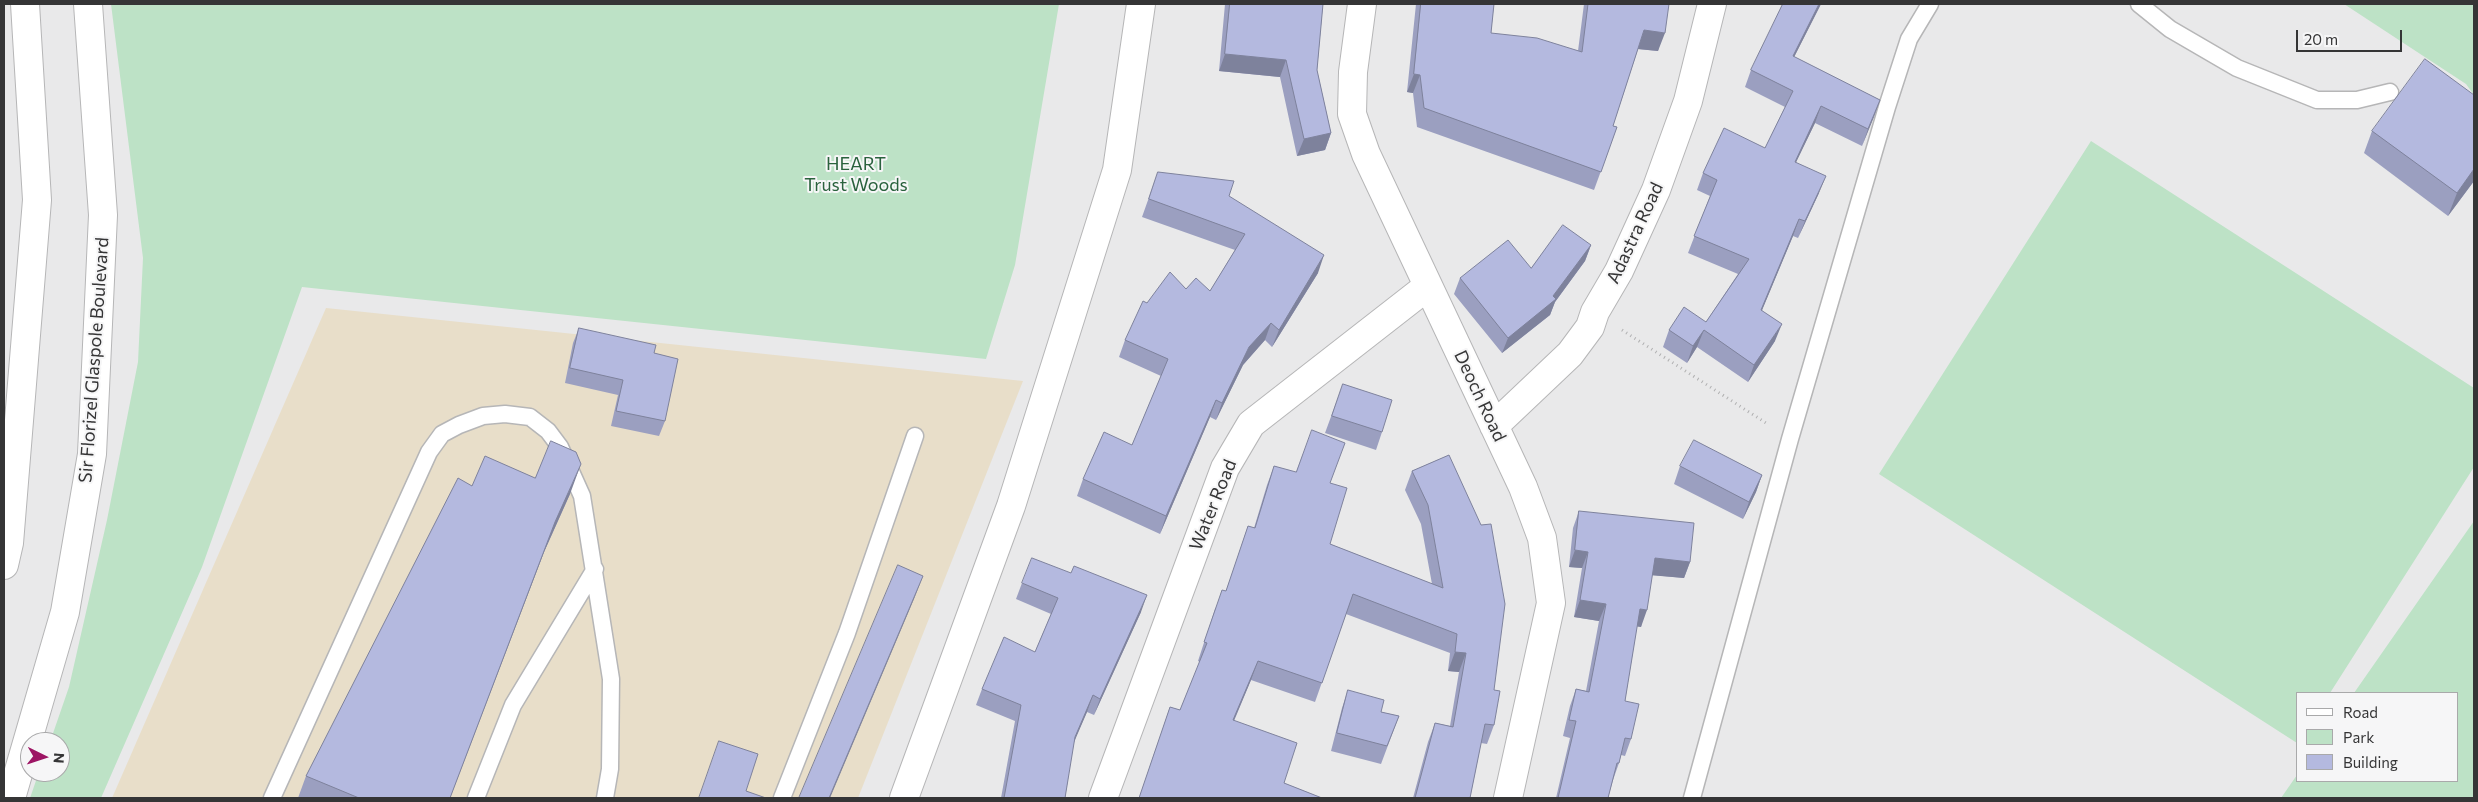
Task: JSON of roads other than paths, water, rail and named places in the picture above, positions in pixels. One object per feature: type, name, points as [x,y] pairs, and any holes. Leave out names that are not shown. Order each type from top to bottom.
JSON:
[{"type":"main road","points":[[4,565],[9,543],[37,200],[25,4]]},
{"type":"main road","name":"Sir Florizel Glaspole Boulevard","points":[[11,798],[65,612],[92,454],[102,215],[88,4]]},
{"type":"main road","points":[[904,798],[1012,506],[1117,170],[1142,4]]},
{"type":"main road","name":"Deoch Road","points":[[1362,4],[1354,72],[1352,114],[1366,154],[1523,487],[1542,538],[1551,603],[1508,798]]},
{"type":"main road","name":"Adastra Road","points":[[1494,426],[1570,354],[1590,327],[1595,312],[1619,271],[1656,190],[1688,101],[1712,4]]},
{"type":"main road","name":"Water Road","points":[[1103,798],[1225,468],[1251,424],[1428,286]]},
{"type":"lane","points":[[1692,798],[1790,438],[1887,107],[1909,39],[1930,4]]},
{"type":"lane","points":[[2139,4],[2170,29],[2237,68],[2317,100],[2357,100],[2390,92]]},
{"type":"lane","points":[[272,798],[429,452],[442,434],[483,416],[505,414],[530,417],[548,431],[560,447],[582,496],[611,679],[610,769],[605,798]]},
{"type":"lane","points":[[782,798],[847,633],[915,436]]},
{"type":"lane","points":[[476,798],[513,705],[595,569]]},
{"type":"park label","name":"HEART Trust Woods","points":[[856,174]]}]
